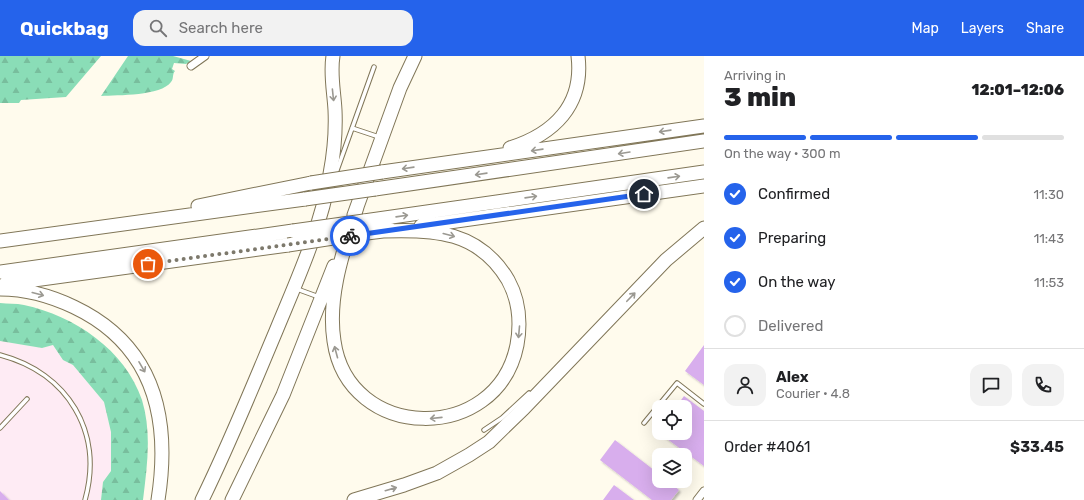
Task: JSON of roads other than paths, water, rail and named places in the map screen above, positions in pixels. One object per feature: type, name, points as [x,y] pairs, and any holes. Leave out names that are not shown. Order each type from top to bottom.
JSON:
[{"type":"highway","points":[[202,500],[239,420],[294,288],[326,195],[333,156],[335,119],[332,72],[333,56]]},
{"type":"highway","points":[[232,500],[276,411],[322,298],[405,76],[415,56]]},
{"type":"highway","points":[[451,162],[513,147],[539,135],[550,128],[565,112],[574,97],[579,72],[578,56]]},
{"type":"highway","points":[[110,226],[311,183],[704,126]]},
{"type":"highway","points":[[0,241],[305,199],[704,141]]},
{"type":"highway","points":[[0,272],[704,172]]},
{"type":"highway","points":[[0,285],[704,186]]},
{"type":"highway","points":[[357,207],[341,263],[333,315],[334,342],[337,356],[343,370],[364,396],[378,406],[395,414],[412,418],[431,419],[450,416],[464,411],[484,399],[494,389],[508,370],[514,356],[519,332],[519,320],[515,298],[509,282],[490,257],[464,240],[448,234],[429,231],[383,231]]},
{"type":"highway","points":[[354,500],[426,477],[459,462],[479,449],[507,425],[670,256],[704,228]]},
{"type":"highway","points":[[0,289],[20,290],[38,294],[78,309],[108,328],[132,352],[148,380],[158,413],[162,458],[158,500]]},
{"type":"street","points":[[192,66],[205,56]]},
{"type":"street","points":[[697,500],[704,491]]},
{"type":"lane","points":[[396,99],[411,56]]},
{"type":"lane","points":[[307,253],[374,67]]},
{"type":"lane","points":[[352,128],[382,138]]},
{"type":"lane","points":[[294,288],[322,298]]},
{"type":"lane","points":[[549,375],[616,312]]},
{"type":"lane","points":[[0,355],[27,365],[42,374],[60,390],[76,411],[85,430],[90,449],[90,477],[85,500]]},
{"type":"lane","points":[[644,423],[677,383],[704,404]]},
{"type":"lane","points":[[484,430],[502,418],[532,390]]},
{"type":"lane","points":[[0,428],[27,399]]}]
